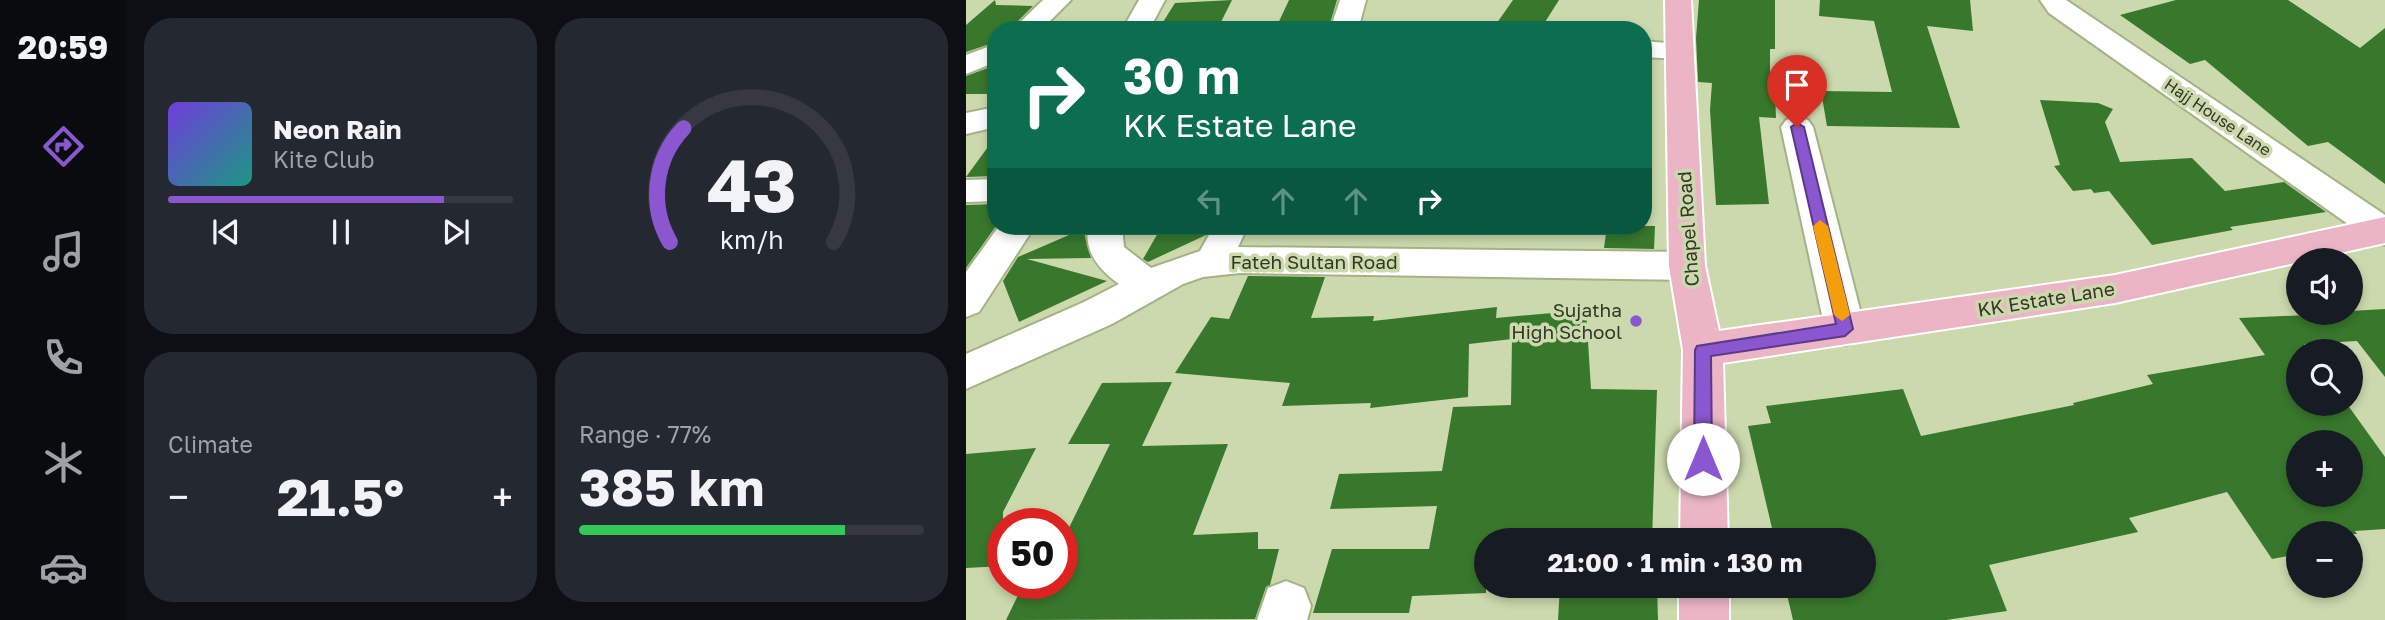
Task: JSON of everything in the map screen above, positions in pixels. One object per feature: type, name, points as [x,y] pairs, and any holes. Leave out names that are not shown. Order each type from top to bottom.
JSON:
[{"type":"main road","name":"Chapel Road","points":[[1678,0],[1687,266],[1703,350],[1704,528]]},
{"type":"main road","name":"KK Estate Lane","points":[[1703,350],[2115,289],[2385,231]]},
{"type":"main road","points":[[1704,598],[1704,620]]},
{"type":"street","points":[[1035,21],[1058,0]]},
{"type":"street","points":[[1140,21],[1152,0]]},
{"type":"street","points":[[1347,21],[1353,0]]},
{"type":"street","name":"Hajj House Lane","points":[[2053,0],[2058,7],[2385,231]]},
{"type":"street","points":[[1652,41],[1680,51]]},
{"type":"street","points":[[966,65],[987,56]]},
{"type":"street","points":[[966,124],[987,118]]},
{"type":"street","points":[[1797,127],[1845,329]]},
{"type":"street","points":[[966,191],[987,190]]},
{"type":"street","points":[[966,302],[977,273],[1009,235]]},
{"type":"street","points":[[1105,235],[1104,248],[1110,259],[1149,285]]},
{"type":"street","points":[[1212,262],[1226,235]]},
{"type":"street","name":"Fateh Sultan Road","points":[[966,372],[1098,313],[1170,274],[1212,262],[1240,260],[1687,266]]},
{"type":"building","points":[[995,0],[996,5],[1033,6],[1018,21],[987,21],[987,45],[966,52],[966,25]]},
{"type":"building","points":[[1232,0],[1222,21],[1164,21],[1175,3]]},
{"type":"building","points":[[1289,0],[1337,0],[1331,21],[1279,21]]},
{"type":"building","points":[[1513,0],[1559,0],[1546,21],[1498,21]]},
{"type":"building","points":[[1699,0],[1775,0],[1775,49],[1770,49],[1770,92],[1775,92],[1776,118],[1759,117],[1769,204],[1716,205],[1710,110],[1712,83],[1698,82],[1696,38]]},
{"type":"building","points":[[1820,0],[1970,0],[1973,31],[1927,26],[1960,128],[1827,126],[1821,91],[1892,92],[1874,21],[1819,16]]},
{"type":"building","points":[[2176,0],[2288,0],[2360,48],[2385,28],[2385,184],[2328,142],[2308,146],[2205,60],[2190,64],[2120,15]]},
{"type":"building","points":[[987,68],[987,94],[966,94],[966,76]]},
{"type":"building","points":[[2040,100],[2098,103],[2113,109],[2105,122],[2120,162],[2192,158],[2225,191],[2284,182],[2326,212],[2230,227],[2233,230],[2152,245],[2109,191],[2073,191],[2054,166],[2060,165]]},
{"type":"building","points":[[987,148],[987,176],[966,177]]},
{"type":"building","points":[[987,204],[987,235],[990,235],[966,268],[966,205]]},
{"type":"building","points":[[1652,226],[1655,226],[1654,249],[1604,248],[1606,235],[1652,235]]},
{"type":"building","points":[[1069,235],[1085,235],[1091,258],[1027,259],[1107,281],[1019,322],[1003,281],[1018,257]]},
{"type":"building","points":[[1157,235],[1206,235],[1148,262],[1143,259]]},
{"type":"building","points":[[1248,276],[1325,277],[1311,318],[1374,316],[1373,321],[1497,307],[1496,318],[1586,310],[1591,389],[1657,390],[1652,528],[1474,528],[1474,593],[1412,596],[1409,613],[1313,613],[1332,549],[1429,549],[1437,506],[1330,509],[1339,474],[1442,471],[1453,407],[1511,405],[1512,339],[1469,344],[1468,397],[1370,408],[1371,403],[1282,406],[1290,383],[1175,373],[1211,317],[1229,319]]},
{"type":"building","points":[[2385,309],[2385,377],[2363,349],[2363,339],[2286,339],[2286,416],[2356,416],[2385,457],[2385,529],[2363,530],[2363,521],[2286,521],[2286,556],[2272,559],[2227,492],[2129,518],[2138,532],[1989,565],[2007,611],[1946,620],[1793,620],[1788,598],[1876,598],[1876,528],[1772,528],[1748,426],[1771,423],[1766,406],[1903,389],[1921,436],[2074,405],[2073,403],[2153,384],[2147,375],[2265,355],[2239,318],[2286,316],[2286,325],[2363,325],[2363,310]]},
{"type":"building","points":[[1172,382],[1142,446],[1228,444],[1193,535],[1258,532],[1258,549],[1279,549],[1270,585],[1266,587],[1255,619],[1006,620],[1016,599],[1078,599],[1078,509],[1110,444],[1068,444],[1102,383]]},
{"type":"building","points":[[1036,448],[1005,508],[987,508],[987,567],[966,568],[966,454]]},
{"type":"building","points":[[1559,598],[1657,598],[1658,620],[1558,620]]},
{"type":"slow traffic","points":[[1820,226],[1842,315]]},
{"type":"place","name":"Sujatha High School","points":[[1636,321]]},
{"type":"route","points":[[1703,459],[1703,350],[1845,329],[1797,127]]}]
